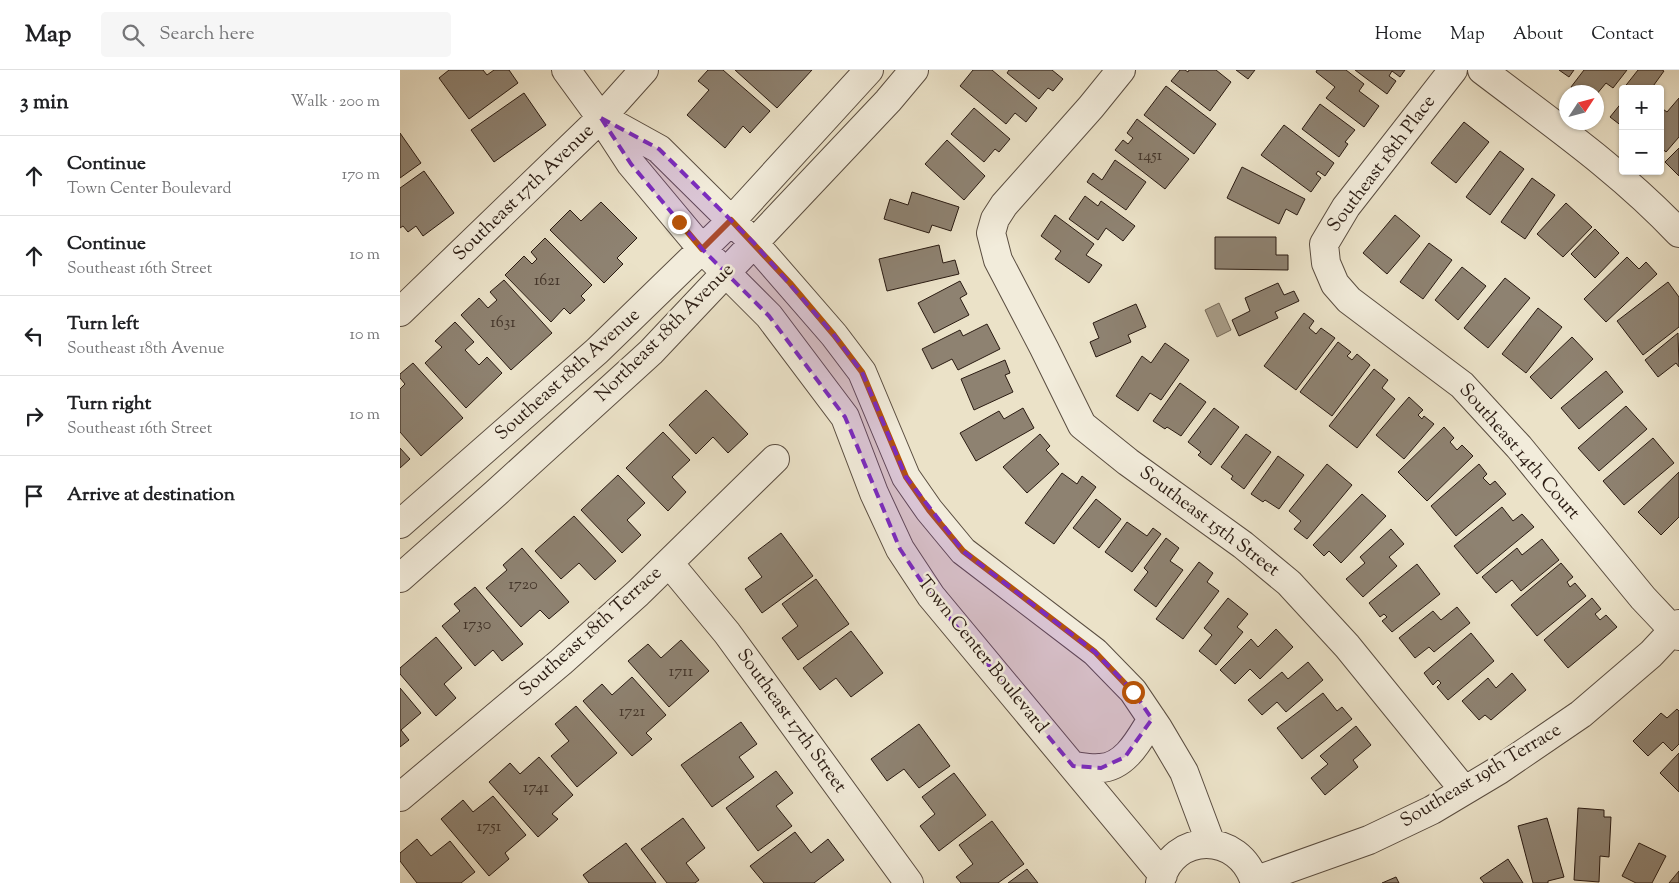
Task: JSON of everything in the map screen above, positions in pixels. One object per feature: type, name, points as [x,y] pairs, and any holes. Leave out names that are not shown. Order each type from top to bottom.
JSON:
[{"type":"street","name":"Town Center Boulevard","points":[[566,70],[631,164],[702,249],[769,316],[845,417],[874,492],[900,549],[931,596],[1073,766],[1161,879]]},
{"type":"street","name":"Southeast 17th Avenue","points":[[401,310],[601,118],[644,70]]},
{"type":"street","points":[[731,220],[869,70]]},
{"type":"street","name":"Northeast 18th Avenue","points":[[400,578],[496,494],[651,352],[888,101],[914,70]]},
{"type":"street","name":"Southeast 15th Street","points":[[1121,70],[1091,107],[1004,205],[995,219],[991,233],[998,260],[1082,425],[1128,462],[1243,545],[1289,582],[1347,646],[1464,790]]},
{"type":"street","name":"Southeast 18th Place","points":[[1326,263],[1324,244],[1346,207],[1453,70]]},
{"type":"street","points":[[1482,70],[1600,159],[1657,210],[1679,234]]},
{"type":"street","points":[[601,118],[659,149],[754,243],[822,320],[862,372],[906,477],[963,551],[1095,652],[1133,692],[1152,719],[1184,772],[1211,844]]},
{"type":"street","name":"Southeast 18th Avenue","points":[[400,524],[598,352],[731,220]]},
{"type":"street","name":"Southeast 14th Court","points":[[1326,263],[1335,284],[1349,300],[1462,385],[1519,447],[1643,598],[1677,630]]},
{"type":"street","name":"Southeast 18th Terrace","points":[[400,796],[561,662],[669,563],[775,459]]},
{"type":"street","name":"Southeast 17th Street","points":[[669,563],[727,633],[910,883]]},
{"type":"street","name":"Southeast 19th Terrace","points":[[1254,882],[1368,840],[1432,810],[1498,770],[1581,714],[1677,630]]},
{"type":"street","points":[[1073,766],[1101,768],[1116,763],[1133,748],[1152,719]]},
{"type":"street","points":[[1161,879],[1166,866],[1178,853],[1194,845],[1211,844],[1228,848],[1241,858],[1250,870],[1254,882]]},
{"type":"highlighted area","points":[[601,118],[659,149],[754,243],[834,335],[862,372],[906,477],[963,551],[1095,652],[1133,691],[1152,719],[1125,757],[1101,768],[1073,766],[931,596],[900,549],[845,417],[769,316],[702,249],[631,164]]},
{"type":"shaded area","points":[[1219,303],[1231,330],[1217,337],[1205,310]]},
{"type":"building","points":[[449,70],[483,70],[487,75],[494,70],[509,70],[518,83],[469,119],[439,78]]},
{"type":"building","points":[[708,70],[723,70],[770,111],[750,133],[743,126],[725,148],[687,115],[709,90],[698,81]]},
{"type":"building","points":[[735,70],[812,70],[777,108]]},
{"type":"building","points":[[973,70],[992,70],[1037,108],[1026,122],[1015,113],[1006,124],[960,86]]},
{"type":"building","points":[[1009,70],[1052,70],[1063,79],[1053,91],[1048,88],[1039,99],[1007,73]]},
{"type":"building","points":[[1180,70],[1188,72],[1189,70],[1216,70],[1231,82],[1210,111],[1171,81]]},
{"type":"building","points":[[1236,70],[1255,70],[1248,79]]},
{"type":"building","points":[[1317,70],[1346,70],[1364,84],[1359,91],[1379,106],[1364,127],[1326,98],[1335,87],[1316,72]]},
{"type":"building","points":[[1355,70],[1405,70],[1400,77],[1392,71],[1389,76],[1396,81],[1387,94]]},
{"type":"building","points":[[1559,70],[1574,70],[1569,77]]},
{"type":"building","points":[[1584,70],[1627,70],[1613,88],[1606,83],[1604,85],[1573,85]]},
{"type":"building","points":[[1638,70],[1664,71],[1654,85],[1626,85]]},
{"type":"building","points":[[1166,86],[1216,124],[1194,154],[1144,115]]},
{"type":"building","points":[[524,93],[546,125],[494,162],[471,130]]},
{"type":"building","points":[[1679,98],[1679,137],[1666,152],[1664,150],[1664,110],[1667,112]]},
{"type":"building","points":[[1320,104],[1355,130],[1345,142],[1348,144],[1339,157],[1302,129]]},
{"type":"building","points":[[1619,106],[1619,124],[1610,117]]},
{"type":"building","points":[[974,108],[1010,139],[999,152],[995,149],[984,162],[951,134]]},
{"type":"building","points":[[1137,119],[1189,159],[1165,189],[1115,150],[1123,140],[1128,144],[1133,138],[1127,133]]},
{"type":"building","points":[[1464,122],[1489,142],[1456,183],[1431,163]]},
{"type":"building","points":[[1284,125],[1334,163],[1325,176],[1318,171],[1316,174],[1321,178],[1311,192],[1261,155]]},
{"type":"building","points":[[400,133],[421,163],[400,178]]},
{"type":"building","points":[[947,140],[985,176],[964,200],[925,164]]},
{"type":"building","points":[[1679,148],[1679,176],[1665,162]]},
{"type":"building","points":[[1500,151],[1524,169],[1490,215],[1466,197]]},
{"type":"building","points":[[1115,160],[1146,182],[1126,210],[1087,182],[1093,173],[1102,180]]},
{"type":"building","points":[[1242,167],[1305,199],[1297,215],[1286,209],[1279,224],[1227,198]]},
{"type":"building","points":[[424,171],[454,213],[423,236],[416,226],[408,232],[403,226],[400,228],[400,188]]},
{"type":"building","points":[[1532,178],[1555,195],[1525,239],[1501,222]]},
{"type":"building","points":[[912,192],[959,207],[951,231],[932,225],[929,233],[884,219],[890,199],[908,205]]},
{"type":"building","points":[[1085,196],[1098,206],[1101,201],[1135,226],[1123,241],[1106,228],[1098,240],[1069,219]]},
{"type":"building","points":[[601,202],[637,238],[617,258],[623,264],[604,283],[550,230],[570,210],[581,221]]},
{"type":"building","points":[[1566,203],[1592,227],[1563,257],[1537,234]]},
{"type":"building","points":[[1055,215],[1094,244],[1086,255],[1102,265],[1089,283],[1055,259],[1061,251],[1041,236]]},
{"type":"building","points":[[1395,215],[1420,236],[1387,274],[1363,253]]},
{"type":"building","points":[[1595,229],[1619,253],[1595,278],[1571,254]]},
{"type":"building","points":[[1215,237],[1276,237],[1276,255],[1288,255],[1288,270],[1215,269]]},
{"type":"building","points":[[545,238],[592,285],[581,296],[585,300],[570,314],[564,308],[551,322],[505,275],[524,256],[532,264],[537,259],[531,252]]},
{"type":"building","points":[[1429,243],[1452,260],[1423,299],[1400,282]]},
{"type":"building","points":[[939,245],[943,263],[955,260],[959,274],[887,291],[879,259]]},
{"type":"building","points":[[1627,257],[1639,269],[1646,262],[1657,274],[1606,322],[1584,299]]},
{"type":"building","points":[[1462,267],[1486,286],[1458,320],[1435,300]]},
{"type":"building","points":[[1505,278],[1530,298],[1488,348],[1464,328]]},
{"type":"building","points":[[504,280],[552,333],[511,370],[461,315],[479,298],[488,308],[497,300],[490,292]]},
{"type":"building","points":[[960,281],[967,294],[960,298],[969,315],[934,333],[918,303]]},
{"type":"building","points":[[1668,282],[1679,297],[1679,327],[1643,355],[1617,321]]},
{"type":"building","points":[[1278,283],[1284,295],[1294,291],[1299,301],[1275,312],[1278,318],[1239,336],[1232,320],[1250,311],[1245,298]]},
{"type":"building","points":[[1136,304],[1146,327],[1128,335],[1131,342],[1096,357],[1090,342],[1099,338],[1093,323]]},
{"type":"building","points":[[1538,308],[1562,327],[1526,373],[1502,354]]},
{"type":"building","points":[[1304,313],[1314,321],[1309,328],[1316,334],[1321,328],[1335,338],[1296,390],[1264,366]]},
{"type":"building","points":[[455,322],[474,342],[465,350],[479,365],[487,357],[502,373],[466,408],[425,363],[442,347],[435,341]]},
{"type":"building","points":[[987,324],[1000,349],[958,370],[952,359],[932,369],[922,349],[960,330],[963,336]]},
{"type":"building","points":[[1678,333],[1679,367],[1676,363],[1658,377],[1645,360]]},
{"type":"building","points":[[1572,337],[1593,359],[1551,399],[1530,377]]},
{"type":"building","points":[[1338,342],[1351,352],[1347,356],[1352,360],[1357,354],[1370,365],[1332,416],[1300,392]]},
{"type":"building","points":[[1165,343],[1189,360],[1161,400],[1150,393],[1138,411],[1116,396],[1142,356],[1151,363]]},
{"type":"building","points":[[1005,360],[1010,373],[1005,375],[1013,392],[974,410],[961,379]]},
{"type":"building","points":[[413,363],[463,418],[421,456],[400,432],[400,389],[405,384],[400,378],[400,374]]},
{"type":"building","points":[[1374,369],[1388,380],[1382,388],[1395,399],[1357,448],[1329,426]]},
{"type":"building","points":[[1606,371],[1623,392],[1579,429],[1561,408]]},
{"type":"building","points":[[1180,383],[1206,402],[1181,436],[1153,421]]},
{"type":"building","points":[[706,390],[748,434],[728,453],[713,437],[696,454],[669,425]]},
{"type":"building","points":[[1409,397],[1423,410],[1418,415],[1422,419],[1424,416],[1434,424],[1404,459],[1376,435]]},
{"type":"building","points":[[1626,406],[1647,429],[1599,471],[1578,448]]},
{"type":"building","points":[[1023,408],[1034,428],[976,461],[960,433],[999,411],[1004,419]]},
{"type":"building","points":[[1214,408],[1239,427],[1211,465],[1198,455],[1201,452],[1188,442]]},
{"type":"building","points":[[1444,427],[1454,438],[1450,442],[1457,450],[1462,445],[1473,456],[1427,501],[1398,472]]},
{"type":"building","points":[[663,432],[690,460],[672,477],[686,492],[668,511],[626,468]]},
{"type":"building","points":[[1040,434],[1050,446],[1046,450],[1059,464],[1027,493],[1003,467]]},
{"type":"building","points":[[1246,434],[1271,452],[1244,489],[1231,479],[1233,476],[1221,467]]},
{"type":"building","points":[[1653,438],[1674,463],[1624,505],[1603,481]]},
{"type":"building","points":[[400,448],[410,459],[400,468]]},
{"type":"building","points":[[1278,456],[1304,475],[1279,509],[1251,494]]},
{"type":"building","points":[[1327,464],[1352,485],[1307,539],[1294,529],[1301,521],[1289,511]]},
{"type":"building","points":[[1479,464],[1487,474],[1483,478],[1490,485],[1495,481],[1506,494],[1456,536],[1431,506]]},
{"type":"building","points":[[1679,472],[1679,517],[1661,535],[1638,512]]},
{"type":"building","points":[[1062,473],[1077,484],[1082,476],[1096,487],[1054,544],[1025,523]]},
{"type":"building","points":[[618,475],[645,503],[627,520],[641,535],[622,553],[581,510]]},
{"type":"building","points":[[1362,494],[1386,516],[1341,563],[1329,551],[1324,556],[1313,545]]},
{"type":"building","points":[[1096,499],[1121,519],[1099,548],[1073,528]]},
{"type":"building","points":[[1502,507],[1513,521],[1522,514],[1534,527],[1477,574],[1454,546]]},
{"type":"building","points":[[574,516],[616,561],[595,580],[579,563],[561,579],[535,551]]},
{"type":"building","points":[[1127,522],[1147,536],[1153,528],[1161,534],[1132,572],[1105,552]]},
{"type":"building","points":[[1391,529],[1404,544],[1389,557],[1397,566],[1363,597],[1346,579],[1365,563],[1360,557]]},
{"type":"building","points":[[781,533],[813,576],[762,613],[745,589],[762,577],[748,558]]},
{"type":"building","points":[[1166,538],[1179,548],[1170,561],[1183,570],[1156,607],[1134,590],[1148,572],[1144,568]]},
{"type":"building","points":[[1542,539],[1559,560],[1521,591],[1512,580],[1496,593],[1482,577],[1517,548],[1522,555]]},
{"type":"building","points":[[522,548],[569,602],[549,619],[540,610],[521,627],[486,588],[507,570],[503,565]]},
{"type":"building","points":[[1199,562],[1213,573],[1207,582],[1219,591],[1183,639],[1156,619]]},
{"type":"building","points":[[1561,563],[1573,577],[1567,582],[1570,587],[1575,583],[1586,596],[1537,636],[1511,605]]},
{"type":"building","points":[[1417,564],[1440,594],[1392,632],[1382,621],[1387,617],[1384,614],[1380,617],[1369,603]]},
{"type":"building","points":[[816,579],[849,624],[798,660],[782,638],[798,626],[782,604]]},
{"type":"building","points":[[475,587],[523,644],[502,661],[493,650],[475,666],[442,626],[460,611],[454,604]]},
{"type":"building","points":[[1228,598],[1248,614],[1237,627],[1243,632],[1216,665],[1199,651],[1212,635],[1204,628]]},
{"type":"building","points":[[1592,598],[1601,609],[1595,614],[1600,620],[1606,615],[1617,627],[1568,668],[1544,640]]},
{"type":"building","points":[[1457,607],[1470,623],[1434,652],[1429,647],[1415,658],[1399,638],[1433,611],[1441,620]]},
{"type":"building","points":[[1276,629],[1293,647],[1260,679],[1250,669],[1235,684],[1220,670],[1251,639],[1258,647]]},
{"type":"building","points":[[851,631],[883,673],[851,697],[836,678],[820,690],[803,668]]},
{"type":"building","points":[[1471,633],[1494,661],[1448,700],[1437,687],[1441,683],[1438,680],[1433,685],[1424,673]]},
{"type":"building","points":[[436,637],[462,668],[444,684],[456,698],[436,716],[400,674],[400,668]]},
{"type":"building","points":[[681,640],[709,671],[669,707],[628,661],[648,644],[661,658]]},
{"type":"building","points":[[1308,662],[1323,680],[1286,712],[1277,702],[1262,715],[1248,700],[1282,672],[1288,679]]},
{"type":"building","points":[[1512,673],[1526,690],[1491,720],[1485,715],[1479,720],[1462,701],[1488,678],[1496,688]]},
{"type":"building","points":[[632,677],[666,715],[646,733],[652,739],[632,756],[583,701],[602,684],[612,695]]},
{"type":"building","points":[[400,688],[421,713],[401,730],[409,740],[400,747]]},
{"type":"building","points":[[1323,693],[1337,711],[1342,707],[1352,719],[1302,759],[1277,728]]},
{"type":"building","points":[[576,706],[617,753],[577,787],[551,756],[569,741],[555,724]]},
{"type":"building","points":[[1677,709],[1679,711],[1679,744],[1672,751],[1663,742],[1648,756],[1633,741],[1661,713],[1667,718]]},
{"type":"building","points":[[741,722],[757,744],[739,757],[754,777],[712,807],[681,765]]},
{"type":"building","points":[[919,724],[950,766],[919,788],[904,769],[887,781],[871,759]]},
{"type":"building","points":[[1356,726],[1371,745],[1353,760],[1358,767],[1325,795],[1311,778],[1328,764],[1320,756]]},
{"type":"building","points":[[1679,753],[1679,792],[1660,773]]},
{"type":"building","points":[[539,757],[573,795],[552,814],[558,819],[538,837],[489,782],[510,763],[520,774]]},
{"type":"building","points":[[776,771],[793,793],[776,806],[792,826],[758,851],[726,808]]},
{"type":"building","points":[[954,773],[986,815],[939,851],[920,826],[935,814],[922,797]]},
{"type":"building","points":[[493,796],[526,835],[505,853],[509,859],[489,876],[441,819],[463,800],[473,812]]},
{"type":"building","points":[[1578,808],[1604,810],[1604,817],[1611,817],[1609,857],[1600,856],[1599,882],[1574,880]]},
{"type":"building","points":[[683,818],[705,848],[686,863],[699,880],[695,883],[667,883],[641,849]]},
{"type":"building","points":[[1547,818],[1564,877],[1548,881],[1548,883],[1533,883],[1518,826]]},
{"type":"building","points":[[992,821],[1024,864],[998,883],[961,883],[956,877],[973,864],[959,845]]},
{"type":"building","points":[[795,832],[811,853],[828,839],[844,860],[814,883],[764,883],[750,866]]},
{"type":"building","points":[[417,839],[431,856],[450,841],[475,872],[461,883],[417,883],[400,861],[400,853]]},
{"type":"building","points":[[626,843],[656,883],[589,883],[583,875]]},
{"type":"building","points":[[1639,843],[1666,856],[1652,883],[1636,883],[1622,876]]},
{"type":"building","points":[[1508,859],[1523,883],[1484,883],[1480,878]]},
{"type":"building","points":[[1027,869],[1038,883],[1008,883]]},
{"type":"building","points":[[1679,871],[1679,883],[1669,883]]},
{"type":"building","points":[[1396,877],[1399,883],[1382,883]]},
{"type":"route","points":[[679,222],[702,249],[731,220],[754,243],[834,335],[862,372],[906,477],[929,510],[963,551],[1095,652],[1133,692]]}]
